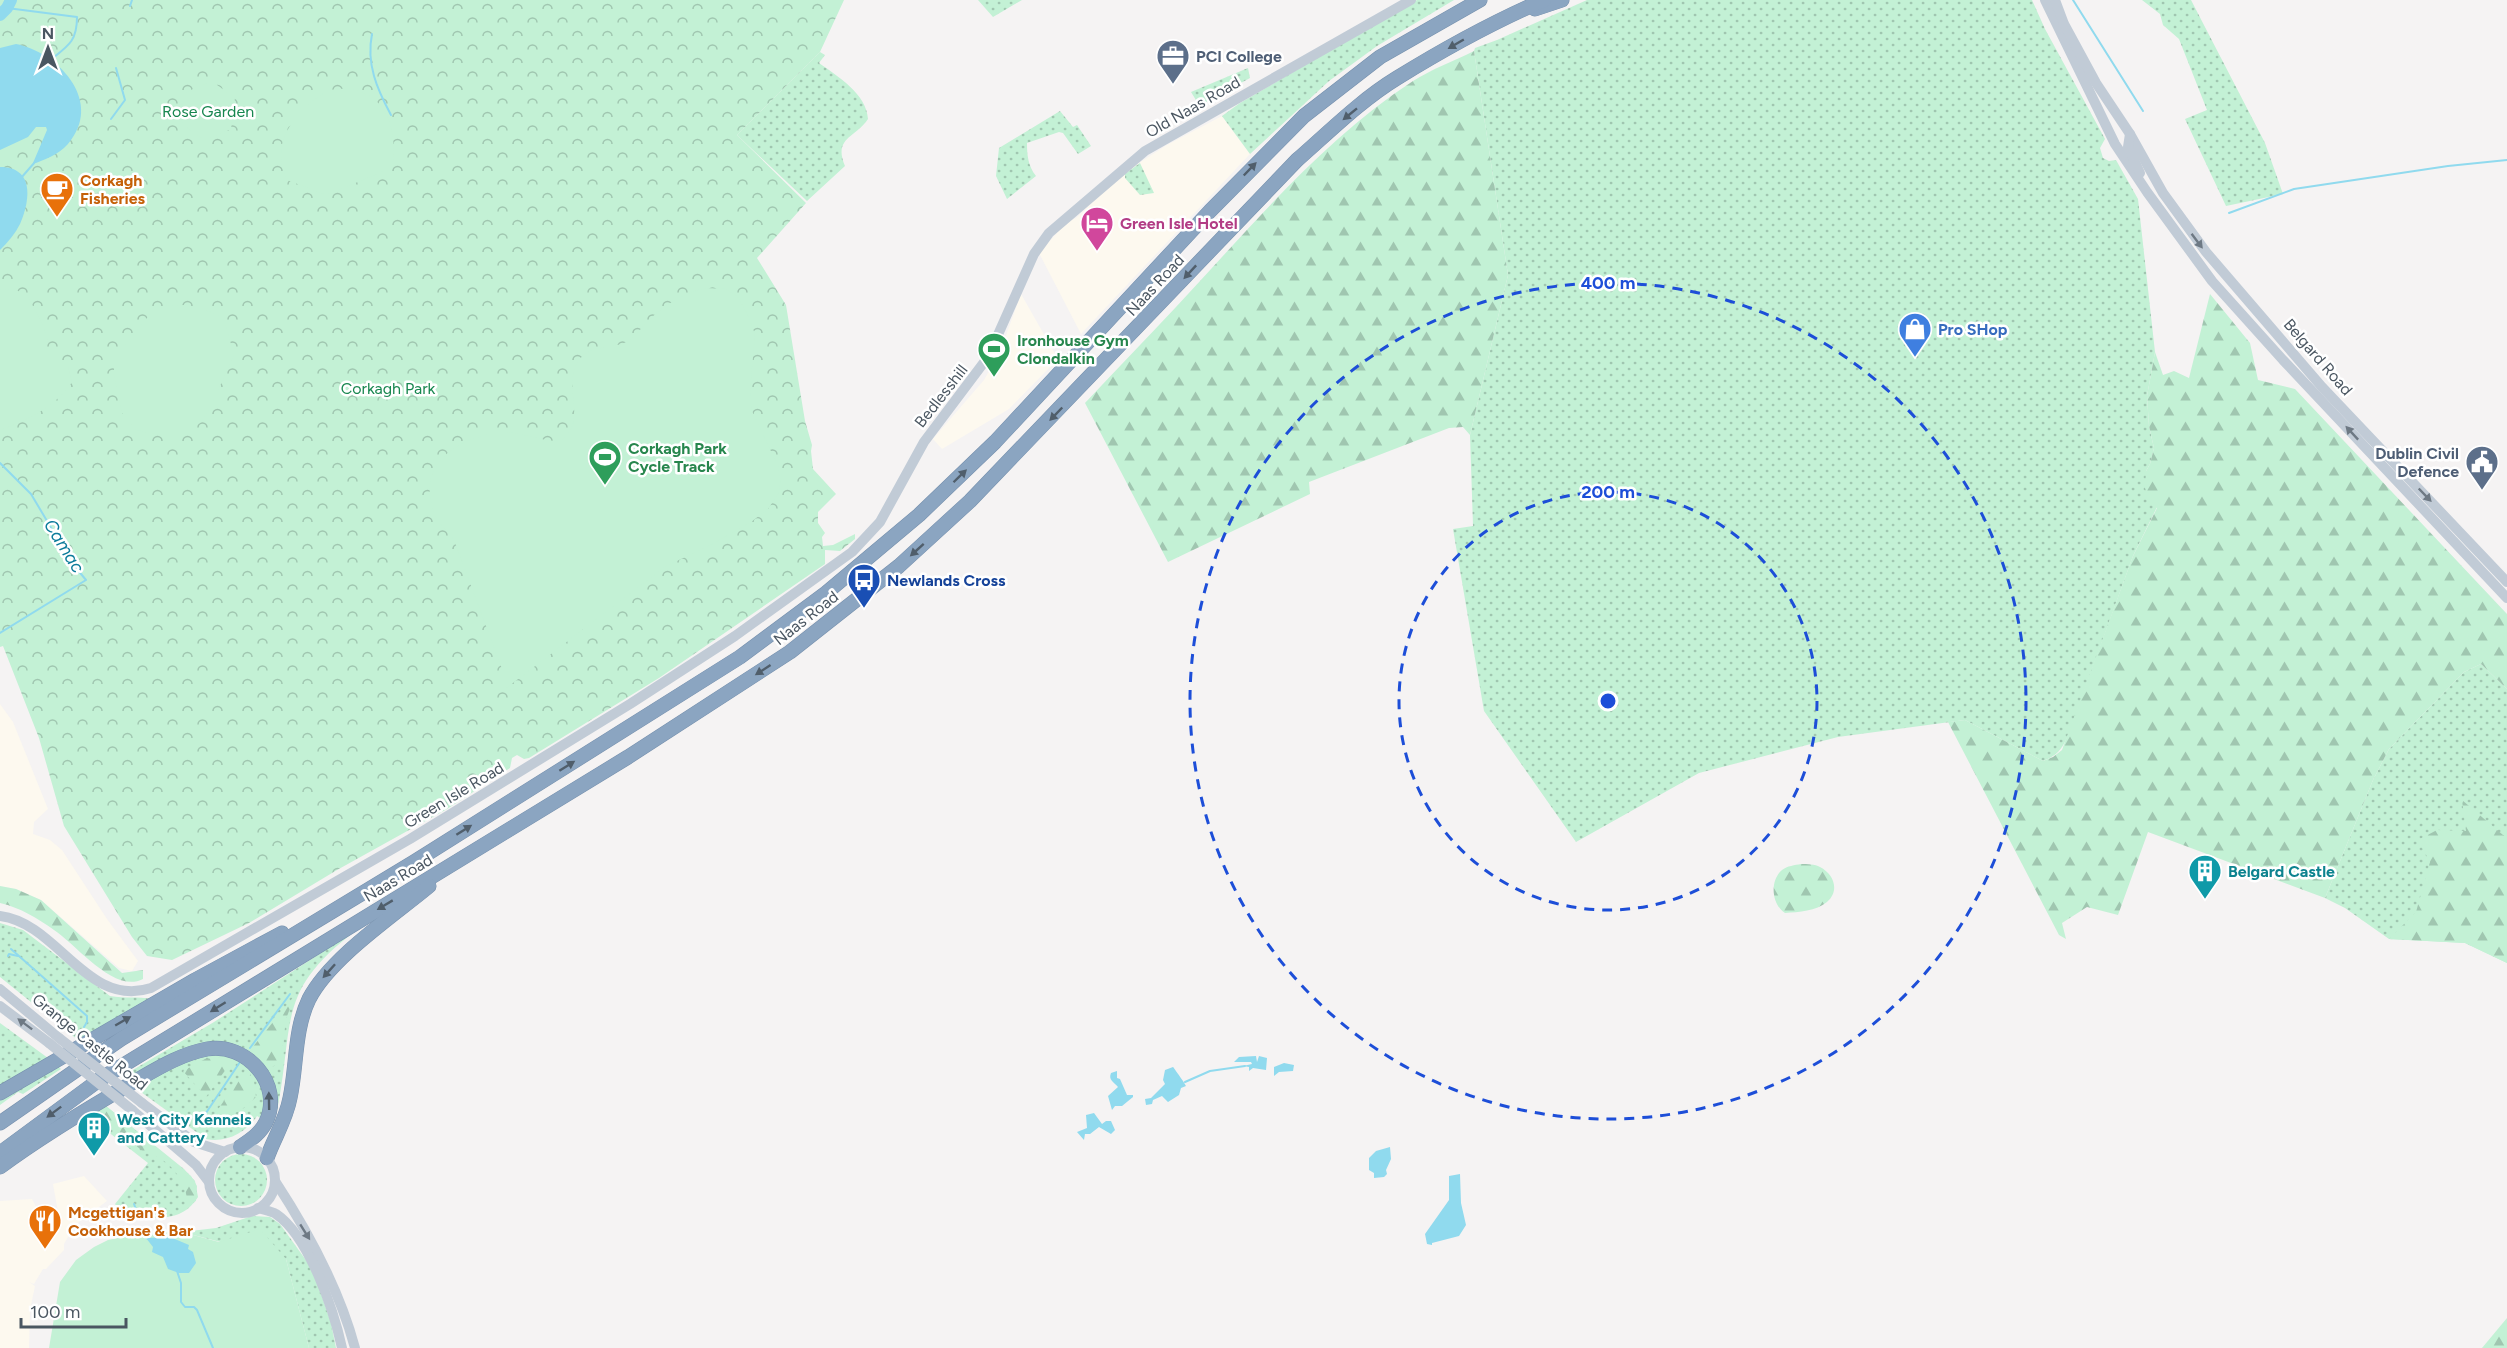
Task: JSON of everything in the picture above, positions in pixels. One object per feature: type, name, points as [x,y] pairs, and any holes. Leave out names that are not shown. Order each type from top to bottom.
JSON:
[{"type":"highway","points":[[1380,57],[1395,41],[1409,31],[1460,0]]},
{"type":"highway","name":"Naas Road","points":[[0,1123],[121,1040],[414,861],[740,657],[868,559],[919,516],[995,442],[1209,210],[1304,116],[1380,57],[1480,0]]},
{"type":"highway","name":"Naas Road","points":[[0,1153],[99,1080],[628,757],[790,652],[899,566],[950,521],[1297,160],[1396,78],[1507,16],[1544,0]]},
{"type":"highway","points":[[1507,16],[1562,0]]},
{"type":"highway","points":[[267,1158],[290,1100],[302,1018],[321,980],[334,964],[470,853]]},
{"type":"highway","points":[[0,1094],[195,980],[414,861]]},
{"type":"highway","points":[[0,1167],[63,1124],[133,1083],[166,1065],[207,1048],[223,1048],[242,1055],[265,1077],[270,1096],[268,1116],[258,1134],[240,1147]]},
{"type":"main road","name":"Old Naas Road","points":[[1039,245],[1064,219],[1145,152],[1411,0]]},
{"type":"main road","name":"Belgard Road","points":[[2045,0],[2115,144],[2146,192],[2223,293],[2473,554],[2507,582]]},
{"type":"main road","name":"Belgard Road","points":[[2055,0],[2064,24],[2096,83],[2130,134],[2152,176],[2206,252],[2322,387],[2473,554],[2507,598]]},
{"type":"main road","name":"Belgard Road","points":[[2096,83],[2098,93],[2116,127],[2115,144]]},
{"type":"main road","name":"Belgard Road","points":[[2130,134],[2128,147],[2146,192]]},
{"type":"main road","name":"Bedlesshill","points":[[892,498],[924,442],[988,357],[1039,245]]},
{"type":"main road","name":"Green Isle Road","points":[[0,916],[16,919],[32,928],[88,974],[113,990],[138,992],[150,988],[420,833],[691,666],[852,552],[880,522],[892,498]]},
{"type":"main road","name":"Grange Castle Road","points":[[0,989],[132,1110],[196,1164],[209,1182]]},
{"type":"main road","name":"Grange Castle Road","points":[[0,1006],[54,1040],[194,1142],[225,1152]]},
{"type":"main road","points":[[275,1181],[268,1199],[258,1208],[242,1212],[228,1209],[217,1201],[209,1182],[213,1165],[225,1152],[240,1147],[255,1150],[267,1158],[275,1181],[335,1287],[347,1316],[355,1348]]},
{"type":"main road","points":[[258,1208],[275,1214],[288,1226],[314,1266],[337,1324],[342,1348]]},
{"type":"shaded area","points":[[1222,116],[1250,154],[1081,334],[1039,253],[1066,223],[1076,218],[1125,172],[1167,145]]},
{"type":"shaded area","points":[[1021,294],[1058,359],[1009,409],[942,449],[933,439],[984,380],[1000,352]]},
{"type":"shaded area","points":[[0,704],[13,722],[48,809],[34,822],[33,834],[50,840],[62,850],[107,919],[138,961],[132,971],[119,968],[41,900],[16,889],[0,886]]},
{"type":"shaded area","points":[[84,1176],[107,1201],[75,1225],[64,1244],[64,1250],[46,1269],[43,1269],[34,1284],[29,1282],[35,1286],[30,1310],[29,1348],[0,1348],[0,1201],[32,1199],[41,1216],[58,1212],[53,1184]]},
{"type":"green space","name":"Corkagh Park","points":[[0,0],[844,0],[820,52],[737,135],[806,203],[757,258],[786,305],[805,421],[812,445],[813,469],[836,494],[818,512],[818,523],[825,533],[822,537],[823,546],[833,545],[855,534],[855,539],[840,551],[825,550],[825,564],[659,678],[529,758],[524,759],[517,755],[512,758],[510,768],[447,809],[337,870],[249,923],[172,960],[147,956],[132,937],[64,826],[39,738],[3,646],[0,647]]},
{"type":"green space","points":[[978,0],[1022,0],[993,17]]},
{"type":"green space","points":[[1417,0],[1454,0],[1377,46],[1329,81],[1250,154],[1222,116],[1240,103]]},
{"type":"green space","points":[[1587,0],[2032,0],[2045,29],[2105,139],[2100,148],[2103,158],[2109,161],[2116,160],[2138,199],[2155,352],[2147,396],[2149,426],[2154,448],[2146,471],[2157,507],[2133,556],[2069,733],[2053,756],[2043,761],[1965,720],[1838,737],[1699,773],[1576,842],[1484,711],[1453,529],[1473,526],[1470,435],[1508,275],[1474,51],[1475,48]]},
{"type":"green space","points":[[2142,0],[2191,0],[2265,143],[2283,194],[2226,206],[2185,119],[2207,110],[2179,39],[2163,25],[2160,14]]},
{"type":"green space","points":[[1474,51],[1508,275],[1470,435],[1463,427],[1449,428],[1309,482],[1310,494],[1168,562],[1085,403],[1259,216],[1317,158],[1379,105],[1413,81]]},
{"type":"green space","points":[[820,52],[825,55],[819,63],[857,94],[868,119],[844,144],[842,157],[845,166],[807,201],[737,135]]},
{"type":"green space","points":[[1248,68],[1250,78],[1208,101],[1203,105],[1202,110],[1191,92]]},
{"type":"green space","name":"Rose Garden","points":[[213,82],[235,98],[231,129],[205,140],[185,126],[181,112],[184,93]]},
{"type":"green space","points":[[350,89],[373,98],[387,115],[393,136],[394,161],[384,171],[329,194],[287,180],[281,159],[281,149],[293,121],[316,98],[331,90]]},
{"type":"green space","points":[[1060,111],[1073,127],[1077,125],[1091,146],[1078,154],[1063,133],[1059,132],[1027,143],[1028,160],[1036,176],[1007,199],[996,176],[999,148]]},
{"type":"green space","points":[[1140,163],[1154,193],[1140,195],[1125,178],[1125,174]]},
{"type":"green space","name":"Corkagh Park Cycle Track","points":[[706,288],[725,289],[737,296],[755,334],[750,390],[752,411],[778,466],[781,481],[778,494],[768,509],[751,522],[707,547],[666,566],[505,689],[497,673],[502,669],[456,545],[438,520],[431,504],[430,480],[434,470],[448,453],[458,446],[487,434],[506,432],[560,441],[573,425],[573,375],[581,358],[593,350],[628,341],[667,305],[682,296]]},
{"type":"green space","points":[[14,289],[27,295],[43,325],[48,341],[46,346],[68,367],[72,382],[58,398],[40,412],[0,430],[0,290]]},
{"type":"green space","points":[[2210,294],[2250,343],[2258,380],[2295,389],[2507,614],[2507,689],[2481,664],[2464,672],[2389,749],[2373,780],[2325,898],[2148,832],[2118,915],[2087,907],[2062,923],[2066,939],[2059,935],[1948,722],[1965,720],[2043,761],[2062,750],[2133,556],[2157,508],[2150,502],[2145,488],[2146,471],[2154,448],[2149,426],[2147,396],[2155,352],[2163,375],[2174,371],[2189,378]]},
{"type":"green space","points":[[184,305],[218,315],[226,326],[234,355],[210,408],[200,423],[182,435],[158,435],[136,430],[122,413],[114,376],[114,365],[122,349],[150,314],[166,306]]},
{"type":"green space","points":[[2481,664],[2507,689],[2507,963],[2465,943],[2389,939],[2345,908],[2325,898],[2373,780],[2389,749],[2464,672]]},
{"type":"green space","points":[[2462,800],[2503,835],[2507,835],[2507,963],[2465,943],[2389,939],[2416,912],[2430,862],[2418,840],[2437,830],[2466,831]]},
{"type":"green space","points":[[1801,864],[1816,865],[1825,870],[1834,883],[1833,893],[1827,902],[1818,907],[1807,911],[1785,913],[1775,899],[1775,880],[1784,869]]},
{"type":"green space","points":[[0,886],[16,889],[41,900],[122,973],[143,970],[143,979],[132,982],[120,980],[108,974],[41,921],[0,903]]},
{"type":"green space","points":[[0,923],[23,930],[110,996],[152,999],[78,1040],[0,977]]},
{"type":"green space","points":[[358,929],[331,951],[313,971],[301,990],[293,1010],[289,1030],[277,1111],[273,1110],[254,1056],[237,1047],[220,1043],[188,1048],[172,1054],[125,1080],[121,1077],[214,1022]]},
{"type":"green space","points":[[295,995],[286,1019],[281,1062],[270,1068],[252,1048]]},
{"type":"green space","points":[[0,1023],[48,1058],[0,1087]]},
{"type":"green space","points":[[217,1052],[239,1061],[256,1075],[265,1094],[262,1119],[257,1116],[241,1132],[228,1138],[206,1139],[134,1087],[178,1063]]},
{"type":"green space","points":[[234,1058],[206,1097],[183,1071],[205,1059]]},
{"type":"green space","points":[[56,1064],[61,1069],[23,1094],[18,1092],[0,1105],[0,1097]]},
{"type":"green space","points":[[247,1068],[254,1081],[256,1097],[232,1114],[214,1115]]},
{"type":"green space","points":[[106,1106],[184,1169],[195,1181],[198,1197],[191,1206],[183,1212],[165,1217],[126,1219],[115,1204],[148,1163],[89,1117]]},
{"type":"green space","points":[[106,1106],[191,1176],[197,1186],[196,1201],[187,1205],[185,1188],[169,1165],[162,1159],[145,1153],[101,1117],[103,1108]]},
{"type":"green space","points":[[241,1154],[251,1156],[259,1162],[265,1170],[267,1180],[265,1190],[259,1198],[251,1204],[241,1206],[231,1204],[223,1198],[217,1190],[215,1180],[217,1170],[223,1162],[231,1156]]},
{"type":"green space","points":[[252,1216],[270,1217],[280,1224],[313,1270],[331,1323],[336,1348],[309,1348],[286,1259],[182,1232],[216,1228]]},
{"type":"green space","points":[[260,1229],[286,1259],[309,1348],[49,1348],[60,1282],[76,1260],[94,1247],[108,1240],[146,1232],[182,1232],[219,1242]]},
{"type":"green space","points":[[2507,1318],[2507,1348],[2482,1348]]},
{"type":"water","points":[[16,44],[31,49],[60,67],[78,94],[81,109],[79,124],[68,144],[55,154],[36,163],[33,163],[47,130],[46,127],[36,127],[28,137],[0,150],[0,48]]},
{"type":"water","points":[[0,167],[19,173],[27,187],[27,196],[20,224],[0,250]]},
{"type":"water","points":[[1256,1056],[1257,1062],[1259,1056],[1267,1058],[1266,1070],[1253,1068],[1249,1071],[1249,1067],[1243,1066],[1252,1064],[1251,1062],[1234,1062],[1239,1057]]},
{"type":"water","points":[[1284,1063],[1294,1065],[1293,1071],[1279,1072],[1274,1076],[1274,1067]]},
{"type":"water","points":[[1173,1067],[1186,1086],[1181,1088],[1179,1095],[1168,1102],[1162,1096],[1153,1100],[1152,1104],[1146,1105],[1145,1099],[1151,1098],[1165,1084],[1163,1080],[1165,1070]]},
{"type":"water","points":[[1117,1071],[1117,1078],[1120,1079],[1127,1095],[1133,1095],[1133,1097],[1122,1106],[1115,1106],[1112,1110],[1108,1096],[1118,1087],[1110,1075]]},
{"type":"water","points":[[1094,1113],[1102,1124],[1111,1121],[1115,1130],[1111,1134],[1099,1127],[1090,1134],[1085,1134],[1084,1140],[1077,1132],[1087,1128],[1086,1115]]},
{"type":"water","points":[[1390,1147],[1391,1159],[1386,1170],[1387,1174],[1384,1177],[1374,1178],[1374,1173],[1369,1170],[1369,1158],[1376,1151]]},
{"type":"water","points":[[1460,1174],[1461,1203],[1466,1225],[1459,1236],[1432,1243],[1432,1245],[1427,1244],[1425,1234],[1449,1200],[1449,1176]]},
{"type":"water","points":[[170,1237],[189,1245],[188,1249],[193,1252],[196,1263],[189,1273],[179,1273],[168,1269],[163,1257],[152,1252],[153,1247],[146,1238]]},
{"type":"waterway","name":"Camac","points":[[0,15],[11,0]]},
{"type":"waterway","points":[[130,6],[132,0]]},
{"type":"waterway","points":[[2073,0],[2143,111]]},
{"type":"waterway","name":"Camac","points":[[7,8],[77,17],[77,25],[70,43],[49,61]]},
{"type":"waterway","points":[[372,34],[370,56],[374,76],[391,115]]},
{"type":"waterway","points":[[111,119],[125,100],[116,68]]},
{"type":"waterway","points":[[2229,213],[2294,189],[2448,166],[2507,160]]},
{"type":"waterway","name":"Camac","points":[[21,178],[35,162]]},
{"type":"waterway","name":"Camac","points":[[0,463],[31,494],[72,563],[86,580],[0,633]]},
{"type":"waterway","points":[[11,949],[87,1016],[84,1027]]},
{"type":"waterway","points":[[8,956],[9,954],[18,956]]},
{"type":"waterway","points":[[250,1048],[290,994]]},
{"type":"waterway","points":[[202,1119],[240,1062]]},
{"type":"waterway","points":[[1185,1082],[1210,1071],[1245,1066]]},
{"type":"waterway","points":[[87,1118],[102,1132]]},
{"type":"waterway","points":[[134,1204],[138,1215]]},
{"type":"waterway","points":[[141,1235],[148,1239]]},
{"type":"waterway","points":[[177,1271],[181,1283],[181,1302],[185,1307],[194,1307],[197,1310],[213,1348]]},
{"type":"place","name":"PCI College","points":[[1173,85]]},
{"type":"place","name":"Corkagh Fisheries","points":[[57,218]]},
{"type":"place","name":"Green Isle Hotel","points":[[1097,252]]},
{"type":"place","name":"Pro SHop","points":[[1915,358]]},
{"type":"place","name":"Ironhouse Gym Clondalkin","points":[[994,378]]},
{"type":"place","name":"Corkagh Park Cycle Track","points":[[605,486]]},
{"type":"place","name":"Dublin Civil Defence","points":[[2482,491]]},
{"type":"place","name":"Newlands Cross","points":[[864,609]]},
{"type":"place","name":"Belgard Castle","points":[[2205,900]]},
{"type":"place","name":"West City Kennels and Cattery","points":[[94,1157]]},
{"type":"place","name":"Mcgettigan's Cookhouse & Bar","points":[[45,1250]]}]
